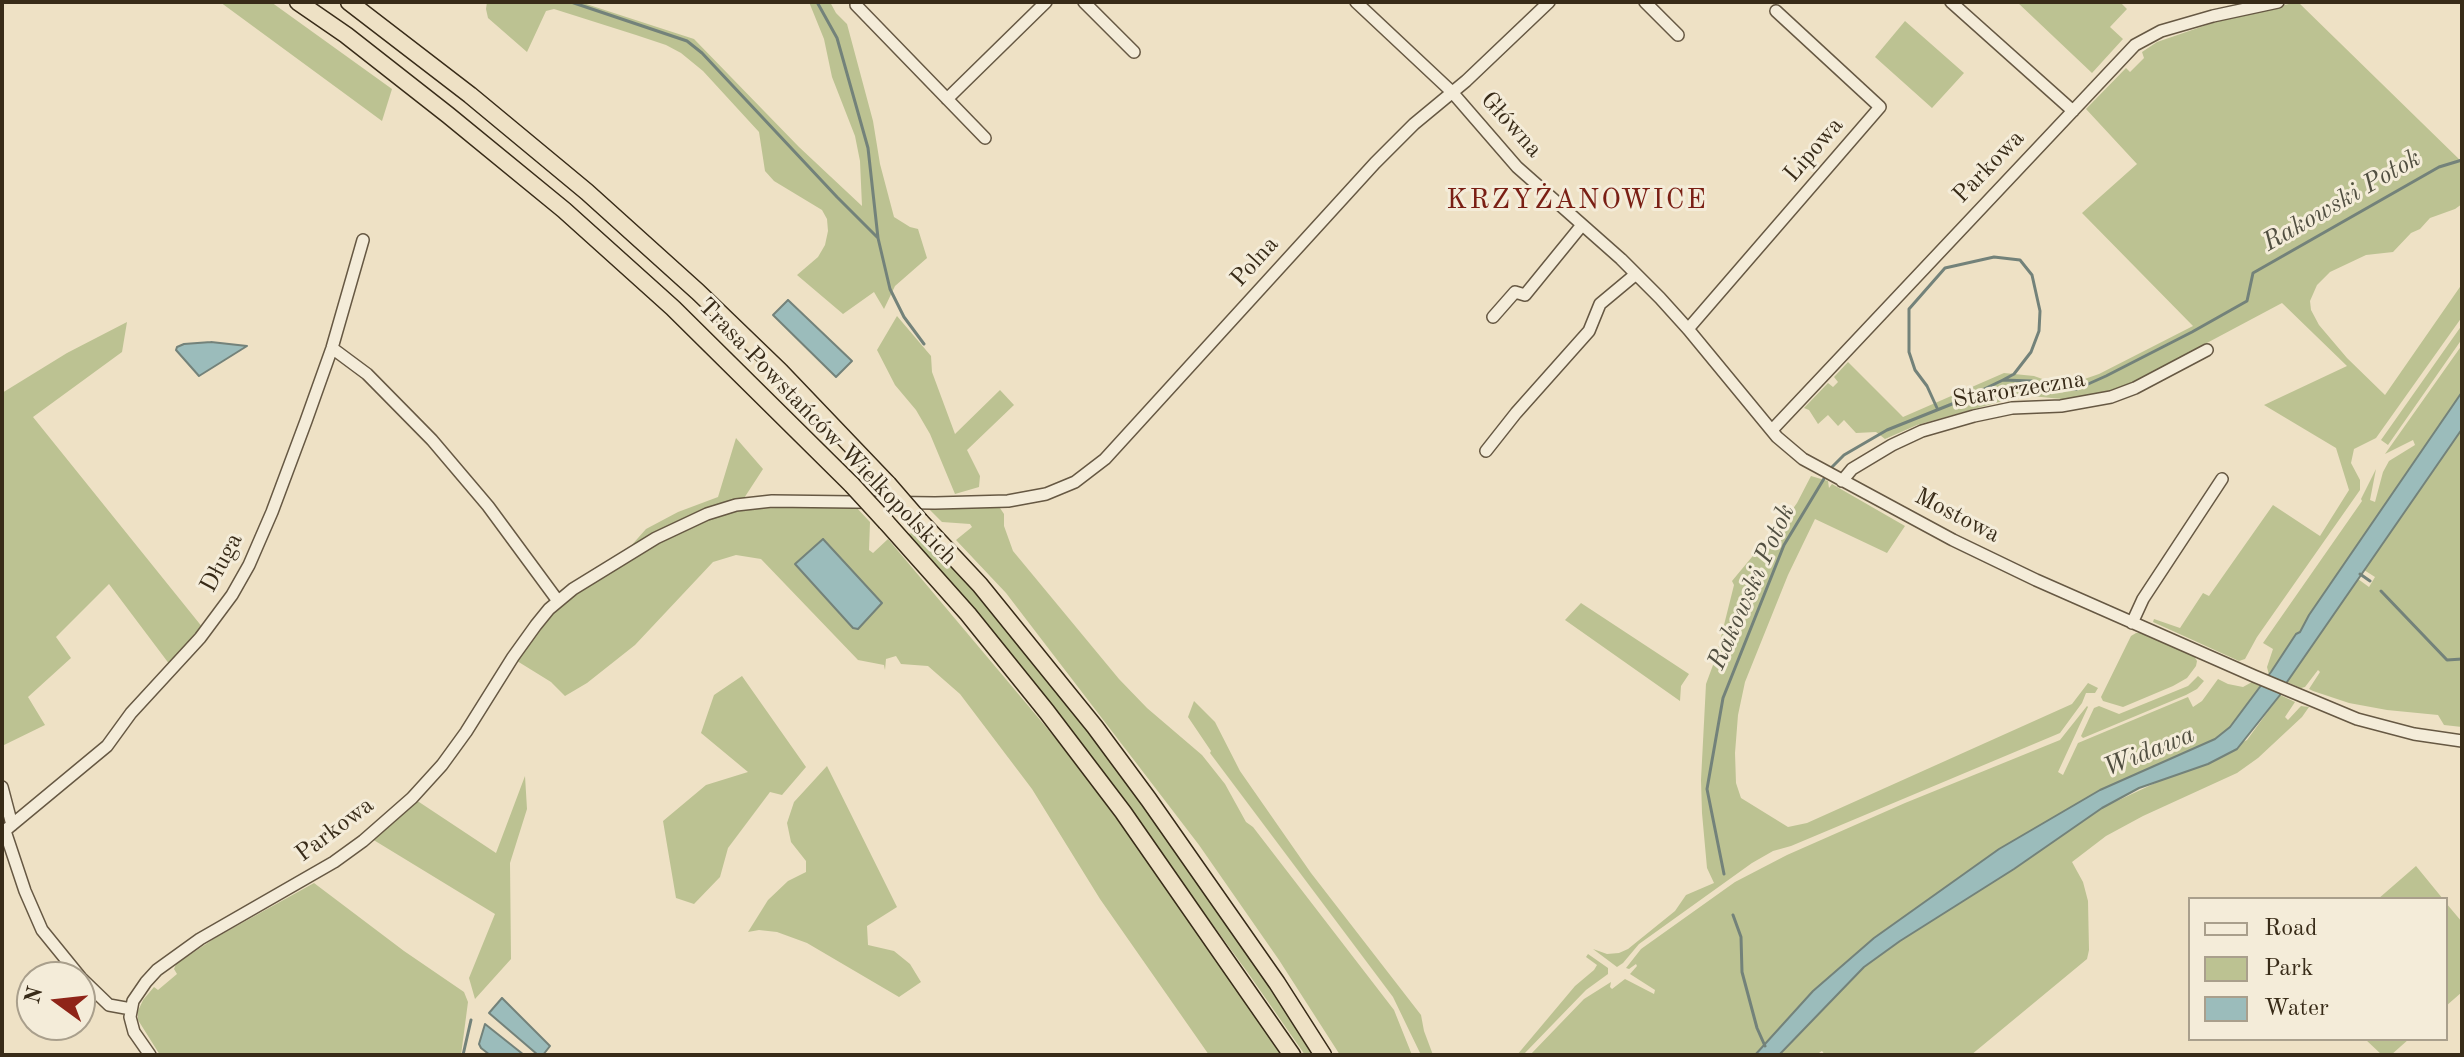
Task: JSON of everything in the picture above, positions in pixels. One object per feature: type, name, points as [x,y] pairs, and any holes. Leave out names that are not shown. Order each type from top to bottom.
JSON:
[{"type":"highway","name":"Trasa Powstańców Wielkopolskich","points":[[298,2],[346,35],[564,210],[673,308],[852,485],[968,614],[1047,712],[1123,812],[1292,1055]]},
{"type":"highway","name":"Trasa Powstańców Wielkopolskich","points":[[349,2],[470,95],[587,192],[770,361],[888,484],[980,585],[1095,727],[1250,944],[1323,1055]]},
{"type":"street","points":[[947,99],[1046,2]]},
{"type":"street","points":[[1084,2],[1134,52]]},
{"type":"street","name":"Główna","points":[[1356,2],[1452,92],[1517,167],[1636,274],[1688,329],[1772,430]]},
{"type":"street","name":"Polna","points":[[971,502],[1008,501],[1046,494],[1075,482],[1105,459],[1375,163],[1549,2]]},
{"type":"street","points":[[1645,2],[1678,35]]},
{"type":"street","points":[[1951,2],[2073,111]]},
{"type":"street","name":"Parkowa","points":[[1772,430],[2135,45],[2161,31],[2278,2]]},
{"type":"street","points":[[856,5],[985,138]]},
{"type":"street","name":"Lipowa","points":[[1688,329],[1880,107],[1776,11]]},
{"type":"street","points":[[1493,317],[1515,292],[1525,295],[1582,225]]},
{"type":"street","name":"Długa","points":[[6,830],[107,746],[131,713],[200,638],[232,595],[272,512],[332,348],[363,240]]},
{"type":"street","points":[[1486,451],[1589,331],[1600,304],[1636,274]]},
{"type":"street","points":[[332,348],[367,374],[432,440],[488,506],[558,601]]},
{"type":"street","name":"Starorzeczna","points":[[1838,478],[1892,445],[1922,431],[2012,408],[2061,406],[2111,397],[2135,388],[2207,350]]},
{"type":"street","name":"Mostowa","points":[[1772,430],[1795,453],[1814,465],[1953,540],[2132,623],[2357,719],[2414,734],[2462,741]]},
{"type":"street","points":[[2132,623],[2143,599],[2222,479]]},
{"type":"street","name":"Parkowa","points":[[131,1009],[146,982],[167,962],[200,939],[334,862],[412,798],[466,732],[536,625],[558,601],[595,574],[656,538],[707,514],[736,505],[772,501],[971,502]]},
{"type":"street","points":[[2,787],[6,830],[25,891],[42,930],[81,978],[109,1005],[131,1009],[131,1025],[150,1055]]},
{"type":"green space","points":[[220,2],[271,2],[392,89],[382,121]]},
{"type":"green space","points":[[487,2],[580,2],[694,39],[799,147],[862,206],[860,161],[855,136],[832,77],[824,39],[809,2],[830,2],[847,24],[894,217],[918,229],[927,258],[895,286],[884,309],[874,292],[843,314],[797,275],[818,257],[825,245],[827,219],[822,210],[774,181],[765,171],[759,132],[703,71],[681,53],[666,45],[554,9],[546,11],[527,52],[488,18],[486,9]]},
{"type":"green space","points":[[2017,2],[2120,2],[2127,9],[2110,27],[2123,39],[2092,73]]},
{"type":"green space","points":[[2298,2],[2462,162],[2462,204],[2430,218],[2393,252],[2366,255],[2330,272],[2317,285],[2310,301],[2311,310],[2319,325],[2347,358],[2385,395],[2462,284],[2462,317],[2376,438],[2354,449],[2351,463],[2360,480],[2360,490],[2257,637],[2245,659],[2239,661],[2153,622],[2154,619],[2180,628],[2203,593],[2209,596],[2273,505],[2320,536],[2349,490],[2336,448],[2264,405],[2347,366],[2282,303],[2111,394],[2072,400],[2031,396],[1999,402],[1917,425],[1885,439],[1876,432],[1856,433],[1844,420],[1838,426],[1828,415],[1818,424],[1809,410],[1804,408],[1828,383],[1833,387],[1838,382],[1834,377],[1848,362],[1903,417],[2004,373],[2034,376],[2059,385],[2070,384],[2099,374],[2193,326],[2082,213],[2137,164],[2086,109],[2126,68],[2130,72],[2144,58],[2142,52],[2157,42],[2230,17]]},
{"type":"green space","points":[[1905,21],[1964,73],[1932,108],[1875,57]]},
{"type":"green space","points":[[897,316],[931,356],[932,372],[955,434],[1000,390],[1014,405],[967,450],[980,476],[979,487],[955,494],[930,434],[916,410],[895,385],[877,350]]},
{"type":"green space","points":[[127,322],[122,352],[33,417],[203,628],[170,665],[109,584],[56,637],[71,658],[28,697],[45,725],[2,746],[2,393],[67,353]]},
{"type":"green space","points":[[2462,325],[2462,339],[2388,445],[2381,440]]},
{"type":"green space","points":[[2462,345],[2462,392],[2269,675],[2267,667],[2273,649],[2263,643],[2362,501],[2376,469],[2370,500],[2375,502],[2389,461],[2415,445],[2413,440],[2385,454]]},
{"type":"green space","points":[[2462,429],[2462,727],[2444,725],[2438,715],[2349,703],[2313,691],[2309,689],[2320,672],[2318,670],[2305,687],[2287,682],[2358,579],[2369,587],[2375,577],[2364,570]]},
{"type":"green space","points":[[736,438],[763,469],[737,509],[855,506],[870,522],[869,550],[873,553],[888,539],[1057,740],[1105,803],[1173,895],[1281,1055],[1209,1055],[1100,899],[1032,789],[960,694],[928,666],[901,664],[896,656],[886,659],[885,670],[884,665],[858,660],[761,559],[736,555],[713,562],[635,645],[587,683],[565,696],[551,682],[509,656],[567,587],[630,547],[646,529],[678,512],[718,497]]},
{"type":"green space","points":[[1811,476],[1828,481],[1829,488],[1832,484],[1905,526],[1887,553],[1815,519],[1788,575],[1745,682],[1735,753],[1736,783],[1741,798],[1788,827],[1807,823],[2072,704],[2088,683],[2098,688],[2095,693],[2086,693],[2060,733],[1773,851],[1752,863],[1639,944],[1617,967],[1593,949],[1607,954],[1628,949],[1675,911],[1686,895],[1714,883],[1707,868],[1702,813],[1706,684],[1716,657],[1734,585],[1732,581],[1780,527]]},
{"type":"green space","points":[[927,507],[1000,508],[1013,551],[1119,679],[1147,708],[1202,755],[1225,784],[1246,822],[1253,827],[1394,1010],[1412,1055],[1340,1055],[1199,845],[1006,593],[956,540],[972,527],[970,524],[942,522]]},
{"type":"green space","points":[[924,532],[1077,715],[1164,831],[1241,941],[1313,1055],[1305,1055],[1067,725],[906,534]]},
{"type":"green space","points":[[1581,603],[1689,674],[1681,686],[1680,701],[1565,620]]},
{"type":"green space","points":[[2136,633],[2194,656],[2196,666],[2187,678],[2173,686],[2123,707],[2103,701],[2101,697],[2131,636]]},
{"type":"green space","points":[[742,676],[806,767],[782,795],[770,792],[728,848],[720,877],[694,904],[676,898],[663,821],[706,785],[748,772],[701,733],[714,695]]},
{"type":"green space","points":[[2198,676],[2204,681],[2186,695],[2083,738],[2081,736],[2094,708],[2099,706],[2119,714],[2188,686]]},
{"type":"green space","points":[[2218,679],[2243,687],[2252,682],[2260,686],[2230,727],[2215,739],[2100,790],[1999,849],[1874,938],[1813,991],[1755,1055],[1530,1055],[1584,999],[1611,982],[1612,989],[1625,979],[1654,994],[1655,990],[1630,974],[1636,964],[1626,968],[1641,949],[1735,882],[1787,855],[1905,803],[2060,740],[2087,706],[2058,772],[2063,775],[2078,743],[2188,697],[2193,707],[2202,701]]},
{"type":"green space","points":[[2280,695],[2295,702],[2285,717],[2288,720],[2301,706],[2309,707],[2258,758],[2237,773],[2106,836],[2072,862],[2083,882],[2088,901],[2087,959],[1971,1055],[1825,1055],[1822,1051],[1816,1055],[1779,1055],[1864,967],[1900,941],[2014,869],[2102,808],[2247,740]]},
{"type":"green space","points":[[1194,701],[1215,722],[1240,771],[1311,873],[1421,1015],[1433,1055],[1421,1055],[1393,997],[1210,753],[1188,717]]},
{"type":"green space","points":[[827,766],[897,907],[867,926],[868,945],[894,951],[910,964],[921,982],[899,997],[807,943],[777,932],[748,932],[768,900],[788,881],[806,872],[806,861],[791,842],[787,823],[794,802]]},
{"type":"green space","points":[[525,776],[527,809],[510,863],[511,959],[475,999],[469,978],[495,914],[372,839],[416,800],[496,853]]},
{"type":"green space","points":[[2416,866],[2441,897],[2380,897]]},
{"type":"green space","points":[[314,883],[464,992],[468,1002],[461,1055],[160,1055],[138,1020],[143,1000],[154,987],[158,990],[177,974],[174,969],[176,964],[215,938]]},
{"type":"green space","points":[[2448,905],[2462,922],[2462,992],[2448,1004]]},
{"type":"green space","points":[[1588,954],[1608,968],[1608,974],[1586,990],[1523,1055],[1517,1055],[1575,986],[1594,970],[1597,965],[1586,957]]},
{"type":"green space","points":[[2367,1041],[2407,1041],[2391,1055],[2382,1055]]},
{"type":"water","points":[[788,300],[852,361],[836,377],[773,315]]},
{"type":"water","points":[[211,342],[247,346],[199,376],[176,350],[177,347]]},
{"type":"water","points":[[2462,392],[2462,429],[2280,695],[2237,749],[2208,764],[2139,788],[2102,808],[1864,967],[1779,1055],[1755,1055],[1813,991],[1874,938],[1999,849],[2100,790],[2215,739],[2230,727],[2300,632]]},
{"type":"water","points":[[823,539],[882,603],[858,629],[853,628],[795,564]]},
{"type":"water","points":[[502,998],[550,1046],[543,1055],[538,1055],[489,1013]]},
{"type":"water","points":[[485,1024],[524,1055],[490,1055],[481,1048],[479,1044]]},
{"type":"waterway","points":[[571,2],[687,41],[702,53],[878,238]]},
{"type":"waterway","points":[[817,2],[837,38],[868,148],[878,238],[890,289],[904,317],[924,344]]},
{"type":"waterway","name":"Rakowski Potok","points":[[1829,470],[1844,455],[1887,430],[2003,380],[2031,381],[2053,389],[2077,389],[2106,376],[2247,301],[2253,273],[2439,167],[2462,160]]},
{"type":"waterway","points":[[1937,408],[1915,370],[1909,352],[1909,309],[1945,268],[1994,257],[2020,260],[2032,275],[2040,311],[2039,331],[2031,352],[2014,374],[2003,380]]},
{"type":"waterway","name":"Rakowski Potok","points":[[1724,874],[1707,789],[1723,698],[1784,545],[1825,477]]},
{"type":"waterway","points":[[2360,574],[2370,581]]},
{"type":"waterway","points":[[2381,591],[2447,660],[2462,659]]},
{"type":"waterway","name":"Rakowski Potok","points":[[1733,915],[1741,937],[1742,972],[1765,1046]]},
{"type":"waterway","points":[[463,1055],[471,1020]]},
{"type":"district","name":"KRZYŻANOWICE","points":[[1577,201]]},
{"type":"water label","name":"Widawa","points":[[2149,752]]}]
